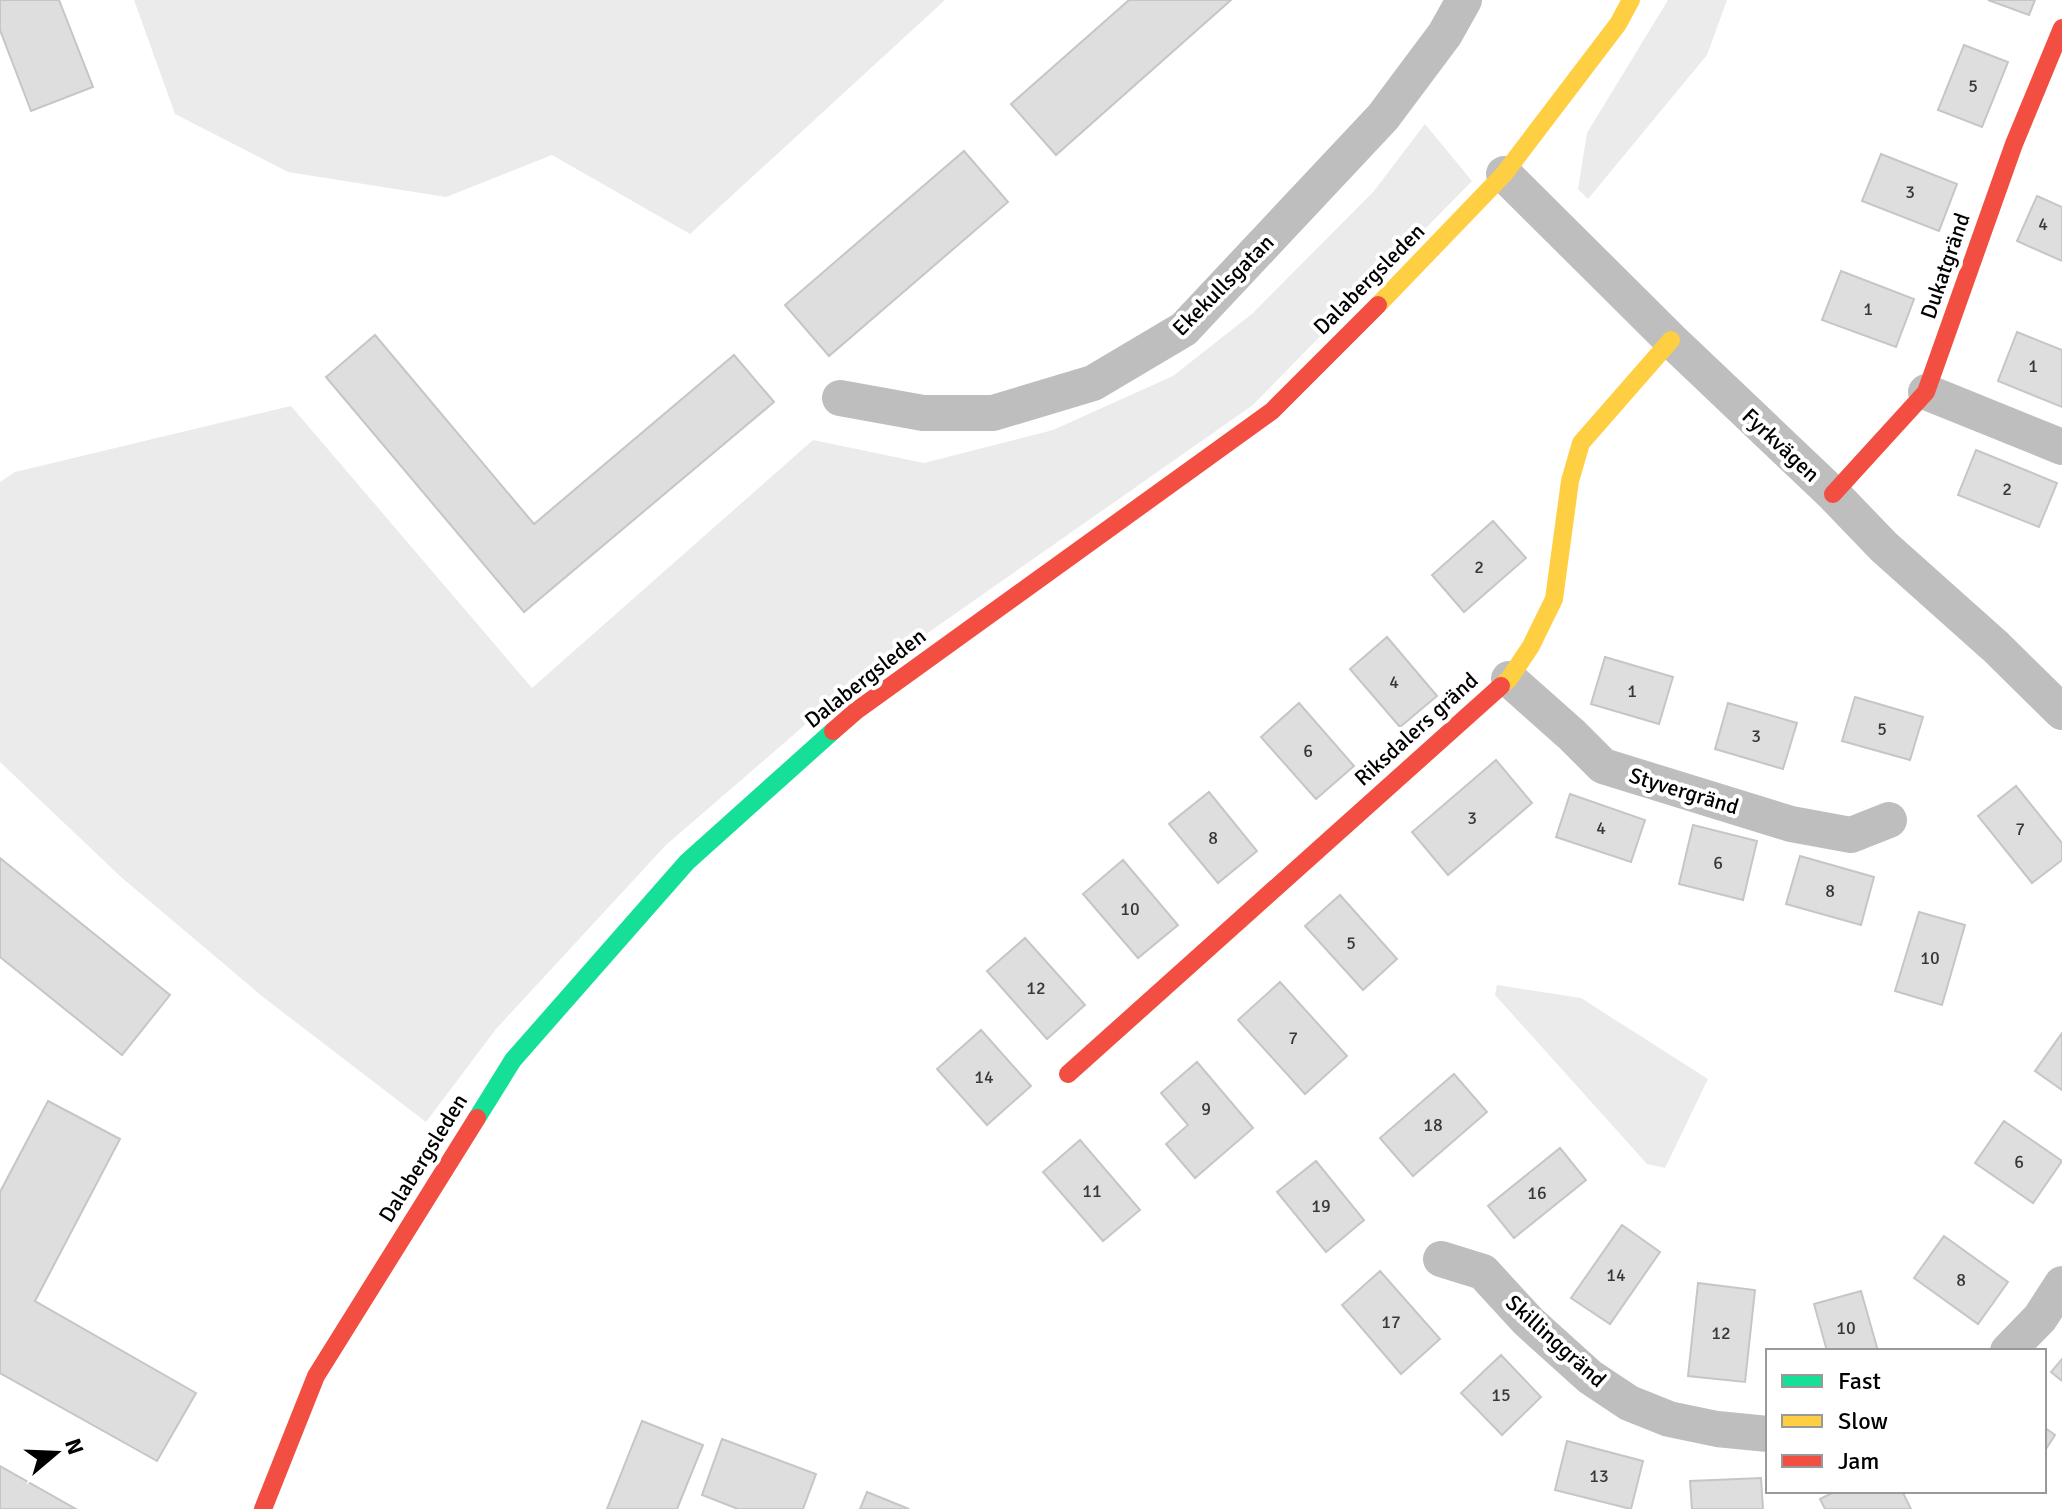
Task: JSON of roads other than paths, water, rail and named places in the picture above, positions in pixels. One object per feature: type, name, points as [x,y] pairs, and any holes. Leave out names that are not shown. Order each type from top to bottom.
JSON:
[{"type":"street","name":"Ekekullsgatan","points":[[840,398],[923,413],[993,413],[1093,383],[1184,329],[1383,117],[1445,34],[1464,0]]},
{"type":"street","name":"Dalabergsleden","points":[[263,1509],[316,1376],[513,1060],[687,862],[856,711],[1272,411],[1504,174],[1618,24],[1631,0]]},
{"type":"street","name":"Dukatgränd","points":[[1833,494],[1926,392],[2014,144],[2062,28]]},
{"type":"street","name":"Fyrkvägen","points":[[1504,174],[1884,547],[1996,647],[2062,712]]},
{"type":"street","name":"Riksdalers gränd","points":[[1068,1074],[1509,679],[1531,646],[1554,599],[1570,481],[1581,443],[1671,340]]},
{"type":"street","points":[[1926,392],[2062,447]]},
{"type":"street","name":"Styvergränd","points":[[1509,679],[1603,766],[1791,824],[1851,835],[1889,820]]},
{"type":"street","name":"Skillinggränd","points":[[1441,1259],[1483,1272],[1528,1321],[1590,1377],[1629,1403],[1669,1419],[1717,1429],[1766,1434]]},
{"type":"street","points":[[2010,1349],[2040,1318],[2062,1284]]}]
